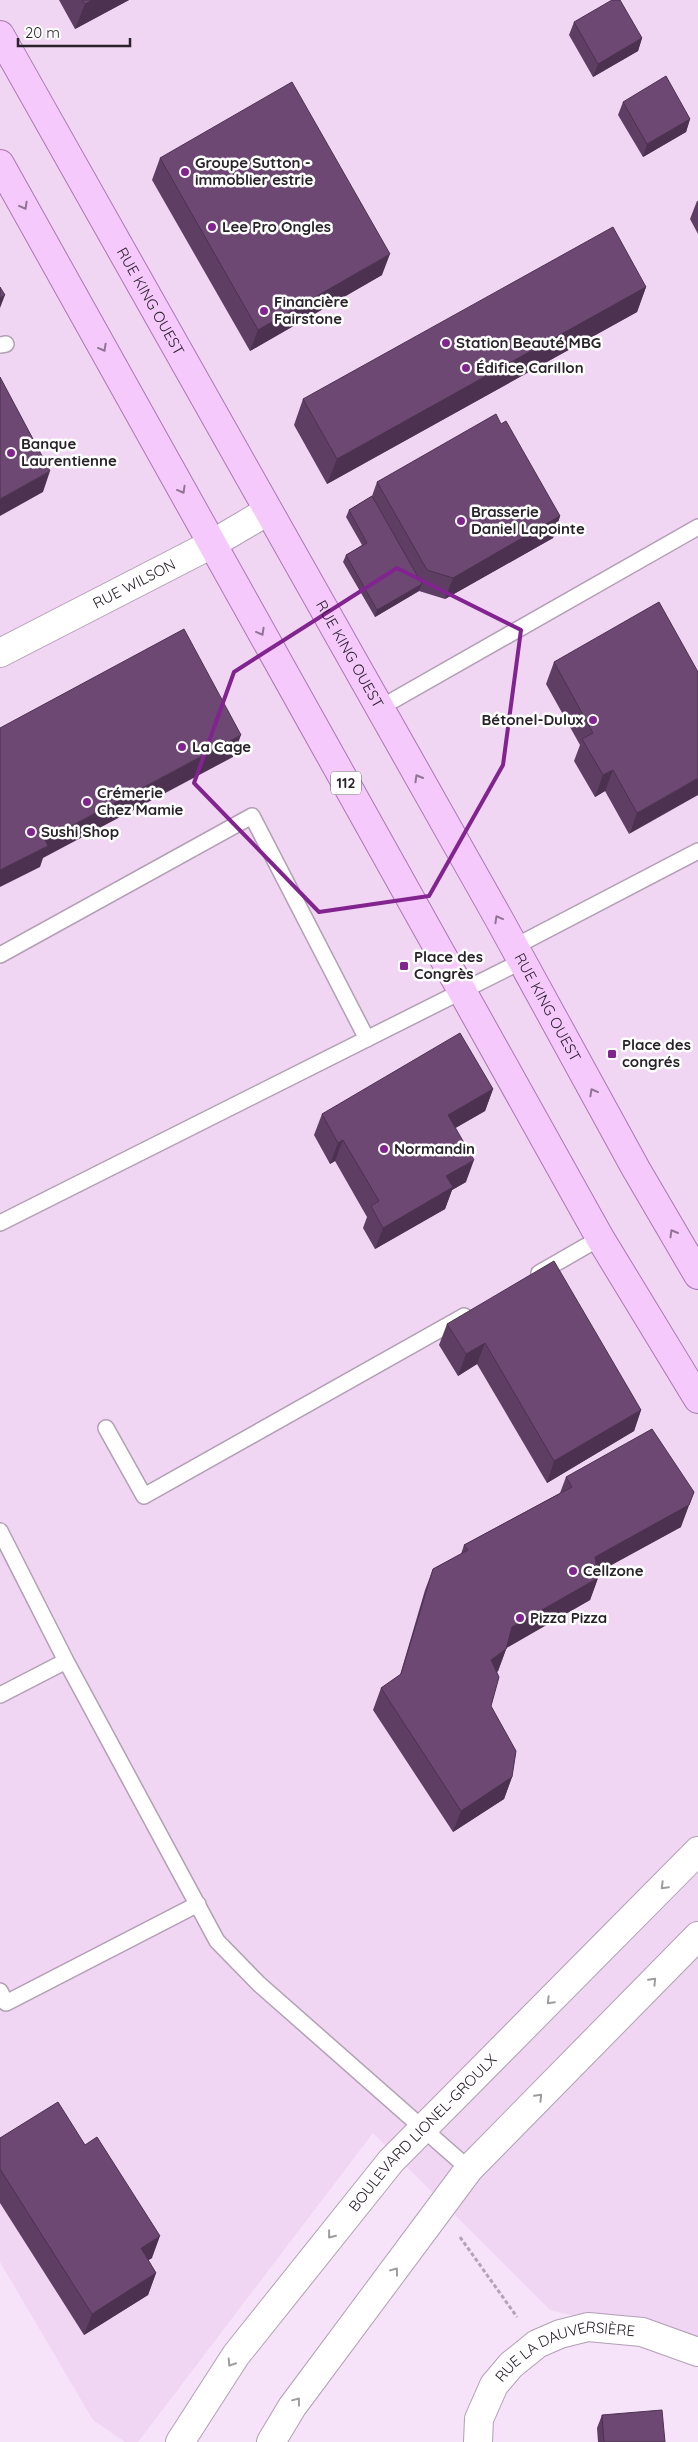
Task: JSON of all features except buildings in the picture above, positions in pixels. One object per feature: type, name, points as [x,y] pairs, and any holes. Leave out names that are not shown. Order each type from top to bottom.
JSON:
[{"type":"main road","name":"RUE KING OUEST","points":[[0,35],[7,63],[268,511],[378,709],[518,954],[636,1169],[698,1275]]},
{"type":"main road","name":"112","points":[[0,164],[600,1238],[698,1399]]},
{"type":"main road","name":"RUE WILSON","points":[[0,652],[212,544],[268,511]]},
{"type":"main road","name":"BOULEVARD LIONEL-GROULX","points":[[180,2442],[236,2355],[391,2161],[698,1851]]},
{"type":"main road","points":[[271,2442],[292,2407],[441,2210],[470,2168],[698,1936]]},
{"type":"main road","name":"RUE LA DAUVERSIÈRE","points":[[478,2442],[479,2419],[494,2385],[512,2365],[537,2344],[588,2326],[642,2332],[698,2352]]},
{"type":"lane","points":[[378,709],[698,527]]},
{"type":"lane","points":[[0,956],[252,816],[367,1039]]},
{"type":"lane","points":[[0,1223],[463,992],[518,954],[698,850]]},
{"type":"lane","points":[[524,1281],[600,1238]]},
{"type":"lane","points":[[106,1428],[144,1496],[474,1310]]},
{"type":"lane","points":[[0,1531],[66,1661],[217,1941],[259,1984],[470,2168]]},
{"type":"lane","points":[[0,1696],[66,1661]]},
{"type":"lane","points":[[0,1991],[6,2003],[198,1904]]},
{"type":"path","points":[[441,2210],[537,2344]]},
{"type":"highlighted area","points":[[397,568],[521,630],[503,765],[429,896],[319,912],[194,783],[234,672]]},
{"type":"shaded area","points":[[0,0],[698,0],[698,2352],[642,2332],[550,2310],[373,2133],[138,2442],[125,2442],[93,2420],[0,2262]]},
{"type":"place","name":"Groupe Sutton - immoblier estrie","points":[[185,172]]},
{"type":"place","name":"Lee Pro Ongles","points":[[212,227]]},
{"type":"place","name":"Financière Fairstone","points":[[264,311]]},
{"type":"place","name":"Station Beauté MBG","points":[[446,343]]},
{"type":"place","name":"Édifice Carillon","points":[[466,368]]},
{"type":"place","name":"Banque Laurentienne","points":[[11,453]]},
{"type":"place","name":"Brasserie Daniel Lapointe","points":[[461,521]]},
{"type":"place","name":"Bétonel-Dulux","points":[[593,720]]},
{"type":"place","name":"La Cage","points":[[182,747]]},
{"type":"place","name":"Crémerie Chez Mamie","points":[[87,802]]},
{"type":"place","name":"Sushi Shop","points":[[31,832]]},
{"type":"place","name":"Place des Congrès","points":[[404,966]]},
{"type":"place","name":"Place des congrés","points":[[612,1054]]},
{"type":"place","name":"Normandin","points":[[384,1149]]},
{"type":"place","name":"Cellzone","points":[[573,1571]]},
{"type":"place","name":"Pizza Pizza","points":[[520,1618]]}]
